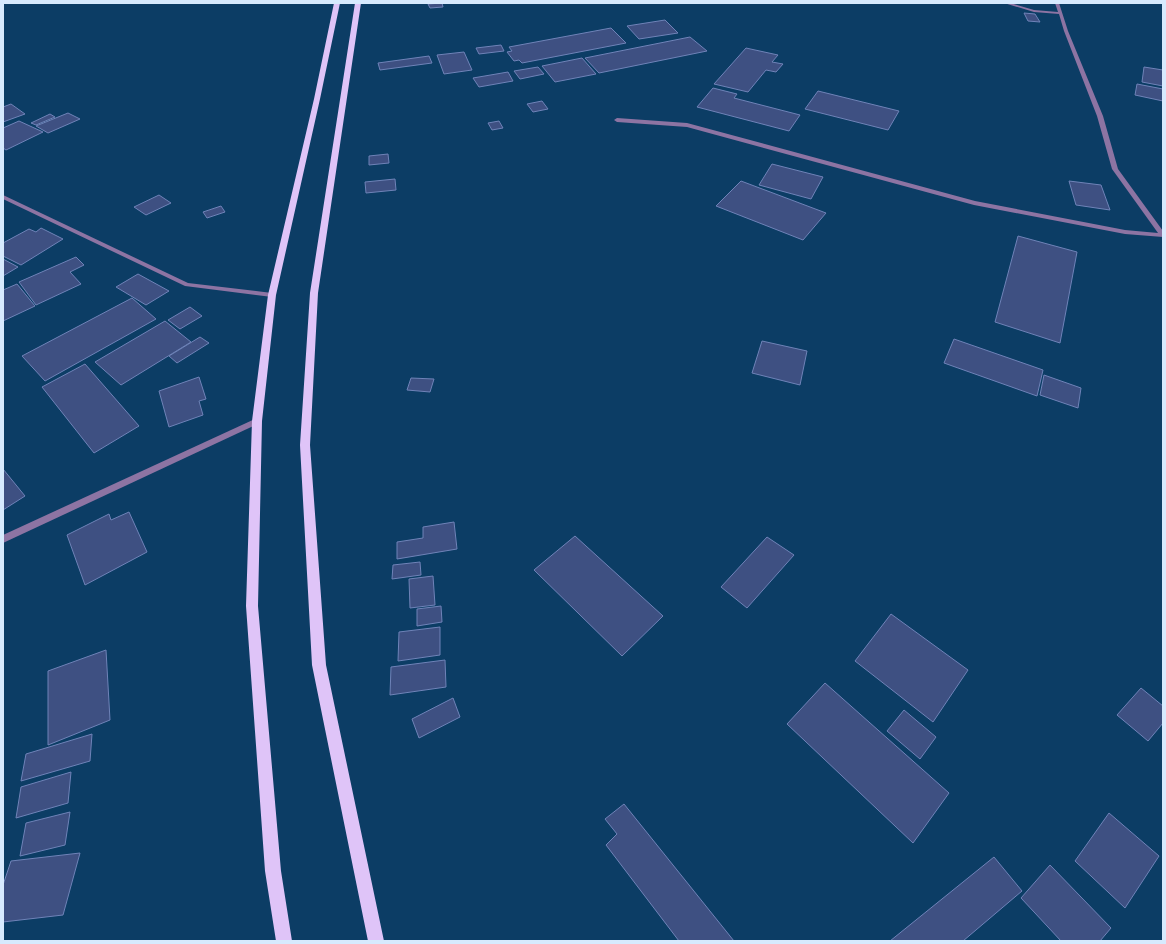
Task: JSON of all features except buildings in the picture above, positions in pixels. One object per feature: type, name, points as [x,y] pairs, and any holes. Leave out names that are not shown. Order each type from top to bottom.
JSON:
[{"type":"highway","points":[[284,941],[273,871],[252,606],[257,421],[272,295],[317,99],[337,3]]},
{"type":"highway","points":[[358,3],[314,293],[306,445],[319,665],[376,941]]},
{"type":"street","points":[[1006,3],[1034,11],[1059,13]]},
{"type":"street","points":[[1057,3],[1059,13],[1100,116],[1115,169],[1163,235]]},
{"type":"street","points":[[617,120],[687,125],[974,203],[1125,232],[1163,235]]},
{"type":"street","points":[[3,198],[186,285],[272,295]]},
{"type":"street","points":[[3,539],[257,421]]}]
